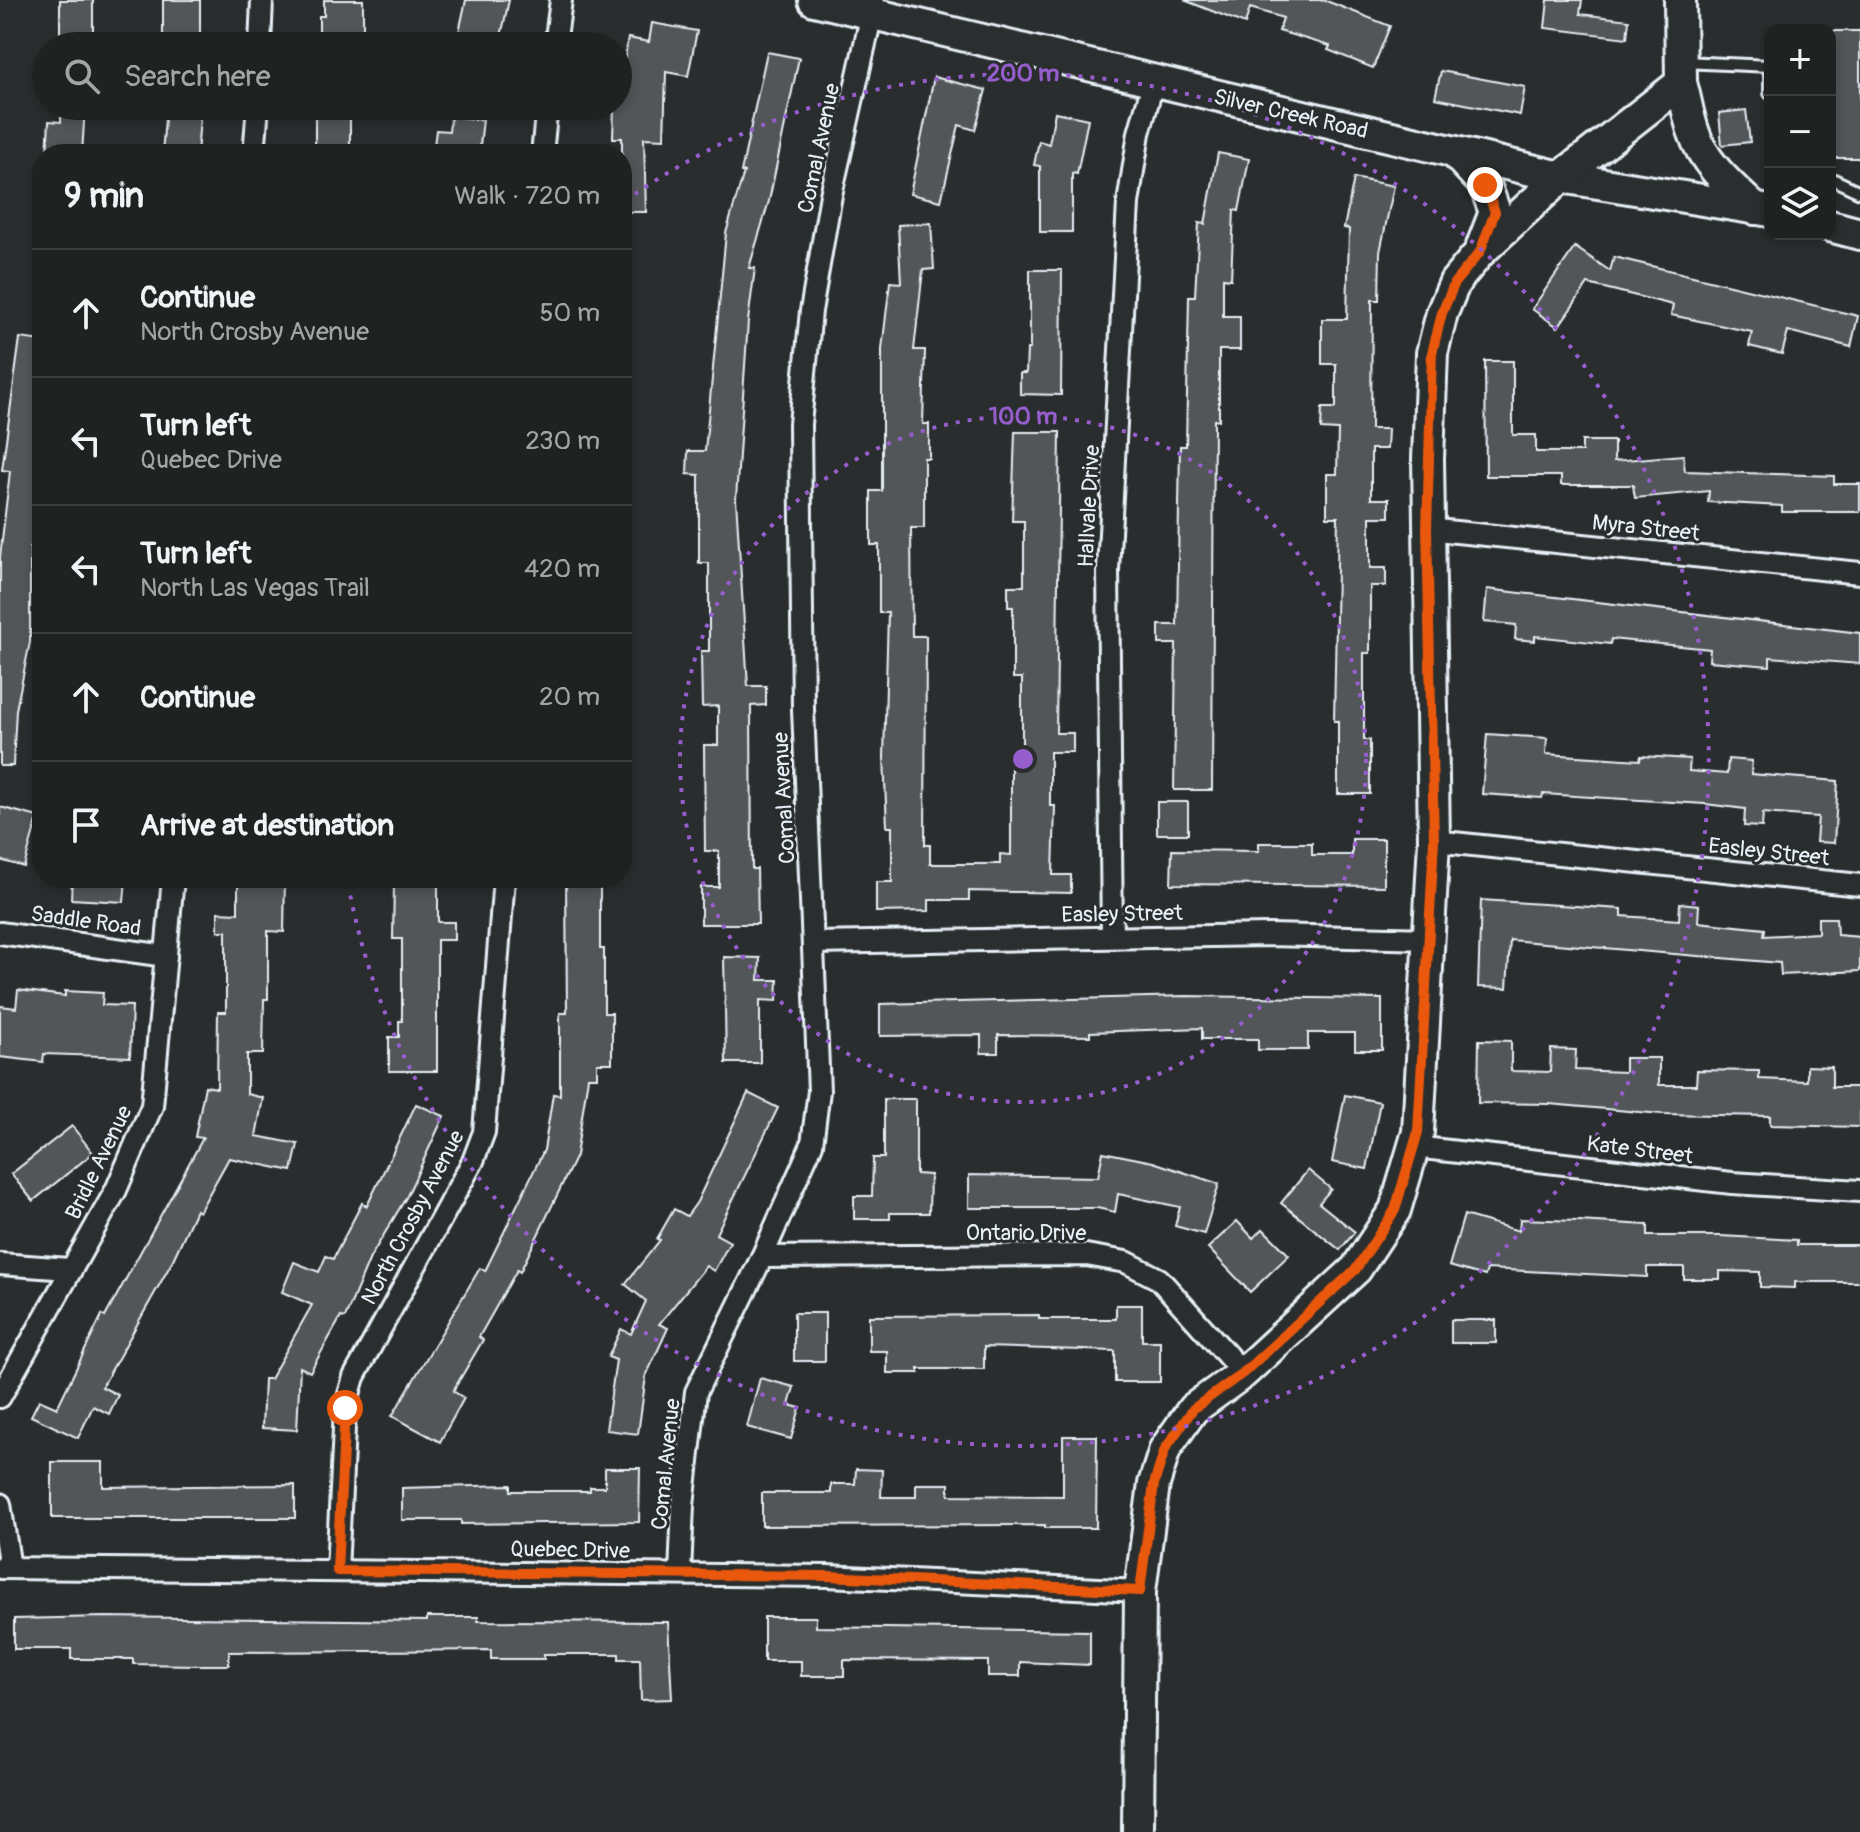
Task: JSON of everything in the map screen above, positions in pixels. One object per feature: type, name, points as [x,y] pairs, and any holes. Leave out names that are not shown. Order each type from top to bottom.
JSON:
[{"type":"street","points":[[261,32],[262,0]]},
{"type":"street","points":[[557,32],[561,0]]},
{"type":"street","name":"Silver Creek Road","points":[[814,0],[874,7],[1154,80],[1561,177],[1762,210]]},
{"type":"street","points":[[1680,0],[1681,72],[1694,134],[1724,180],[1762,210]]},
{"type":"street","name":"Comal Avenue","points":[[680,1574],[683,1505],[696,1392],[762,1257],[812,1144],[819,1091],[803,709],[800,424],[811,311],[828,209],[874,7]]},
{"type":"street","points":[[1138,1832],[1140,1591],[1154,1484],[1165,1449],[1193,1409],[1243,1373],[1356,1269],[1395,1210],[1414,1147],[1431,939],[1434,841],[1427,529],[1432,353],[1442,313],[1455,282],[1480,252],[1681,72]]},
{"type":"street","name":"Hallvale Drive","points":[[1112,937],[1108,570],[1128,203],[1139,133],[1154,80]]},
{"type":"street","points":[[255,144],[257,120]]},
{"type":"street","points":[[543,144],[546,120]]},
{"type":"street","points":[[1454,152],[1485,185],[1495,212],[1480,252]]},
{"type":"street","points":[[1836,228],[1860,234]]},
{"type":"street","name":"Myra Street","points":[[1427,529],[1860,573]]},
{"type":"street","name":"Easley Street","points":[[1434,841],[1860,885]]},
{"type":"street","name":"Bridle Avenue","points":[[0,1397],[116,1190],[152,1106],[172,888]]},
{"type":"street","name":"North Crosby Avenue","points":[[337,1571],[345,1408],[354,1377],[473,1161],[484,1132],[503,888]]},
{"type":"street","name":"Saddle Road","points":[[0,933],[166,956]]},
{"type":"street","name":"Easley Street","points":[[813,943],[1269,935],[1431,939]]},
{"type":"street","name":"Kate Street","points":[[1414,1147],[1732,1183],[1860,1191]]},
{"type":"street","name":"Ontario Drive","points":[[762,1257],[1086,1255],[1126,1262],[1159,1279],[1243,1373]]},
{"type":"street","points":[[0,1264],[69,1269]]},
{"type":"street","points":[[0,1504],[5,1568]]},
{"type":"street","name":"Quebec Drive","points":[[5,1568],[827,1576],[1140,1591]]},
{"type":"lane","points":[[1681,72],[1764,66]]},
{"type":"lane","points":[[1836,181],[1860,192]]},
{"type":"building","points":[[60,0],[93,0],[93,32],[60,32]]},
{"type":"building","points":[[163,0],[200,0],[200,32],[163,32]]},
{"type":"building","points":[[324,0],[363,0],[363,32],[319,32],[319,16],[324,16]]},
{"type":"building","points":[[466,0],[509,0],[502,32],[459,32]]},
{"type":"building","points":[[1184,0],[1324,0],[1390,26],[1373,68],[1328,50],[1330,46],[1279,31],[1283,18],[1250,8],[1245,24]]},
{"type":"building","points":[[1548,0],[1582,0],[1580,14],[1629,20],[1627,38],[1545,28]]},
{"type":"building","points":[[652,23],[697,31],[688,76],[666,72],[664,139],[644,138],[646,212],[632,212],[632,144],[622,144],[622,138],[613,138],[614,120],[632,120],[632,39],[649,42]]},
{"type":"building","points":[[1836,31],[1860,31],[1860,158],[1836,158]]},
{"type":"building","points":[[767,52],[799,58],[769,201],[749,268],[755,268],[748,321],[736,499],[748,686],[766,686],[766,705],[751,706],[752,869],[757,869],[758,924],[701,924],[701,887],[719,887],[719,851],[705,851],[704,745],[718,745],[718,706],[702,707],[701,651],[709,651],[709,563],[699,563],[699,475],[687,474],[688,451],[705,451],[726,233],[744,172],[741,172]]},
{"type":"building","points":[[1441,71],[1525,87],[1520,115],[1435,98]]},
{"type":"building","points":[[934,77],[986,90],[975,130],[959,125],[941,201],[910,194]]},
{"type":"building","points":[[1746,110],[1750,142],[1722,145],[1719,113]]},
{"type":"building","points":[[1055,112],[1088,119],[1077,174],[1072,173],[1072,232],[1040,232],[1040,166],[1034,165],[1039,141],[1049,144]]},
{"type":"building","points":[[84,120],[83,144],[48,144],[49,121]]},
{"type":"building","points":[[165,120],[200,120],[198,144],[163,144]]},
{"type":"building","points":[[315,120],[350,120],[350,144],[315,144]]},
{"type":"building","points":[[450,120],[483,120],[480,144],[434,144],[436,130],[449,131]]},
{"type":"building","points":[[1218,153],[1249,159],[1239,211],[1234,210],[1231,279],[1223,278],[1223,316],[1240,316],[1240,350],[1219,350],[1219,420],[1214,420],[1212,790],[1174,790],[1176,644],[1159,644],[1159,625],[1177,625],[1180,446],[1186,446],[1189,296],[1195,296],[1199,223],[1205,224]]},
{"type":"building","points":[[1354,178],[1394,186],[1380,252],[1379,300],[1372,300],[1371,429],[1388,429],[1387,449],[1371,449],[1371,499],[1389,499],[1389,517],[1370,517],[1370,568],[1386,568],[1386,586],[1370,586],[1370,653],[1364,653],[1364,740],[1370,740],[1370,794],[1338,794],[1338,721],[1334,721],[1338,517],[1327,517],[1327,474],[1337,474],[1338,430],[1321,429],[1322,408],[1336,408],[1336,364],[1322,364],[1322,319],[1347,319],[1349,229],[1344,228]]},
{"type":"building","points":[[931,223],[934,269],[923,270],[914,350],[925,350],[923,424],[929,424],[929,458],[924,458],[924,528],[911,528],[912,636],[926,636],[925,845],[930,845],[930,864],[1000,864],[1000,854],[1011,855],[1011,768],[1022,768],[1022,678],[1013,678],[1013,607],[1008,607],[1008,586],[1024,586],[1024,521],[1012,521],[1015,432],[1060,432],[1056,733],[1073,733],[1073,752],[1050,752],[1050,806],[1055,806],[1053,875],[1071,875],[1071,893],[969,891],[969,900],[929,900],[929,911],[876,912],[876,882],[892,882],[892,827],[887,827],[884,757],[888,613],[879,613],[879,545],[871,545],[871,491],[882,491],[882,349],[890,282],[901,283],[898,225]]},
{"type":"building","points":[[1575,247],[1610,271],[1614,257],[1858,316],[1851,347],[1788,331],[1782,354],[1749,346],[1752,332],[1671,315],[1673,305],[1588,284],[1558,327],[1532,309]]},
{"type":"building","points":[[1030,270],[1062,270],[1061,395],[1020,394],[1020,373],[1026,373],[1027,349],[1030,349]]},
{"type":"building","points":[[20,338],[32,340],[30,642],[16,710],[13,766],[0,766],[0,557],[10,471],[2,470]]},
{"type":"building","points":[[1485,361],[1513,361],[1513,435],[1536,435],[1536,452],[1582,452],[1582,441],[1614,441],[1614,461],[1683,455],[1685,471],[1834,476],[1834,484],[1860,484],[1860,512],[1782,512],[1782,506],[1708,502],[1709,491],[1635,498],[1633,485],[1561,485],[1561,476],[1486,476]]},
{"type":"building","points":[[1487,589],[1860,633],[1860,664],[1770,657],[1770,666],[1709,661],[1710,649],[1611,639],[1610,644],[1535,636],[1535,641],[1515,639],[1516,625],[1484,622]]},
{"type":"building","points":[[1487,734],[1547,738],[1546,754],[1640,760],[1641,756],[1690,759],[1689,771],[1727,774],[1728,759],[1752,761],[1751,774],[1838,781],[1834,843],[1816,842],[1818,817],[1763,813],[1762,827],[1744,826],[1745,809],[1705,804],[1543,794],[1542,798],[1482,794]]},
{"type":"building","points":[[1157,802],[1188,802],[1188,834],[1157,834]]},
{"type":"building","points":[[0,807],[32,815],[32,838],[24,867],[0,860]]},
{"type":"building","points":[[1352,839],[1384,839],[1384,886],[1171,884],[1172,850],[1259,851],[1259,843],[1312,843],[1312,855],[1352,855]]},
{"type":"building","points":[[72,888],[125,888],[124,902],[71,899]]},
{"type":"building","points":[[238,888],[285,888],[284,932],[268,931],[268,999],[264,999],[263,1054],[247,1054],[247,1094],[263,1098],[256,1136],[298,1144],[292,1171],[229,1158],[199,1212],[196,1210],[171,1264],[102,1387],[118,1395],[109,1414],[93,1406],[78,1438],[31,1416],[39,1400],[57,1408],[102,1315],[105,1317],[203,1138],[195,1137],[205,1086],[217,1088],[218,1012],[226,1012],[226,931],[218,931],[218,912],[238,913]]},
{"type":"building","points":[[394,888],[438,888],[438,922],[454,922],[454,940],[437,940],[437,1071],[389,1071],[389,1037],[399,1037],[399,1021],[402,1021],[402,939],[393,939]]},
{"type":"building","points":[[566,888],[600,888],[604,1013],[612,1013],[612,1063],[597,1063],[597,1077],[588,1077],[576,1156],[520,1272],[517,1270],[479,1337],[483,1340],[453,1391],[464,1398],[440,1442],[392,1416],[480,1268],[485,1271],[544,1150],[553,1094],[560,1095],[560,1013],[567,1013]]},
{"type":"building","points":[[1481,900],[1622,909],[1622,916],[1679,920],[1680,903],[1699,905],[1698,922],[1765,929],[1764,936],[1818,933],[1818,918],[1836,918],[1837,935],[1860,937],[1860,971],[1781,975],[1780,963],[1510,940],[1507,988],[1478,987]]},
{"type":"building","points":[[724,957],[760,958],[759,980],[778,980],[777,1001],[760,1000],[760,1063],[726,1063]]},
{"type":"building","points":[[18,990],[65,996],[65,991],[103,993],[102,1005],[132,1006],[130,1057],[44,1054],[43,1062],[0,1057],[0,1006],[16,1008]]},
{"type":"building","points":[[1186,996],[1382,999],[1382,1050],[1355,1050],[1355,1033],[1308,1033],[1308,1050],[1258,1050],[1258,1039],[1202,1039],[1202,1028],[1090,1032],[1090,1036],[998,1035],[998,1053],[981,1053],[981,1035],[880,1036],[880,1004]]},
{"type":"building","points":[[1479,1040],[1511,1041],[1511,1071],[1550,1072],[1551,1049],[1576,1050],[1575,1070],[1625,1072],[1625,1058],[1659,1058],[1659,1085],[1696,1085],[1697,1070],[1759,1071],[1759,1079],[1807,1081],[1807,1066],[1832,1067],[1832,1087],[1860,1087],[1860,1127],[1770,1125],[1770,1116],[1662,1114],[1549,1104],[1478,1103]]},
{"type":"building","points":[[748,1093],[778,1108],[716,1234],[730,1242],[714,1271],[706,1266],[659,1324],[668,1328],[646,1376],[638,1434],[606,1430],[616,1360],[608,1357],[621,1329],[631,1334],[646,1301],[625,1284],[660,1240],[657,1239],[674,1209],[687,1216],[697,1202]]},
{"type":"building","points":[[1345,1095],[1380,1102],[1367,1169],[1332,1162]]},
{"type":"building","points":[[884,1099],[916,1099],[916,1174],[930,1175],[929,1213],[890,1213],[890,1219],[854,1219],[854,1196],[872,1196],[873,1158],[884,1158]]},
{"type":"building","points":[[416,1104],[444,1116],[407,1196],[370,1258],[345,1318],[341,1317],[310,1372],[300,1367],[297,1430],[262,1428],[264,1379],[270,1379],[312,1305],[282,1292],[294,1262],[319,1272],[326,1256],[333,1259],[362,1203],[367,1206]]},
{"type":"building","points":[[72,1126],[93,1153],[33,1201],[11,1174]]},
{"type":"building","points":[[1103,1152],[1153,1162],[1219,1184],[1204,1234],[1175,1226],[1180,1207],[1118,1194],[1115,1212],[1097,1208],[969,1208],[969,1175],[1098,1177]]},
{"type":"building","points":[[1308,1170],[1331,1189],[1319,1203],[1355,1232],[1340,1250],[1281,1203]]},
{"type":"building","points":[[1464,1215],[1519,1231],[1520,1219],[1578,1221],[1648,1225],[1648,1236],[1720,1236],[1797,1240],[1797,1245],[1860,1245],[1860,1282],[1795,1282],[1795,1288],[1760,1287],[1760,1272],[1720,1271],[1720,1279],[1684,1279],[1684,1267],[1647,1267],[1647,1277],[1487,1269],[1485,1276],[1449,1266]]},
{"type":"building","points":[[1237,1221],[1253,1238],[1263,1229],[1289,1255],[1250,1292],[1208,1248]]},
{"type":"building","points":[[1116,1305],[1142,1305],[1142,1341],[1160,1341],[1160,1382],[1115,1382],[1115,1351],[984,1347],[984,1369],[919,1369],[919,1373],[887,1373],[887,1351],[869,1351],[869,1316],[1039,1315],[1039,1319],[1116,1319]]},
{"type":"building","points":[[794,1313],[825,1313],[825,1361],[794,1361]]},
{"type":"building","points":[[1451,1320],[1496,1320],[1496,1343],[1451,1343]]},
{"type":"building","points":[[760,1378],[794,1387],[789,1405],[800,1408],[791,1439],[747,1427]]},
{"type":"building","points":[[1063,1436],[1097,1436],[1096,1528],[1045,1528],[1045,1525],[762,1526],[762,1493],[831,1493],[831,1484],[855,1484],[856,1469],[882,1470],[881,1497],[916,1497],[916,1484],[949,1484],[949,1495],[1063,1496]]},
{"type":"building","points":[[52,1462],[103,1462],[103,1487],[295,1485],[295,1518],[52,1518]]},
{"type":"building","points":[[605,1468],[640,1468],[639,1522],[461,1524],[461,1520],[402,1520],[402,1488],[511,1485],[511,1491],[590,1491],[590,1487],[605,1487]]},
{"type":"building","points":[[104,1617],[427,1621],[427,1617],[478,1617],[478,1621],[668,1622],[672,1699],[641,1700],[640,1659],[619,1659],[619,1654],[544,1654],[544,1659],[491,1659],[491,1650],[229,1652],[229,1665],[197,1665],[133,1664],[133,1659],[71,1659],[71,1649],[14,1649],[14,1619]]},
{"type":"building","points":[[764,1617],[816,1617],[816,1627],[1090,1631],[1090,1665],[1020,1662],[1020,1676],[988,1676],[988,1661],[844,1660],[844,1676],[801,1676],[801,1661],[764,1661]]},
{"type":"route","points":[[345,1408],[337,1571],[827,1576],[1140,1591],[1154,1484],[1165,1449],[1193,1409],[1243,1373],[1356,1269],[1395,1210],[1418,1132],[1434,841],[1427,529],[1432,353],[1442,313],[1455,282],[1480,252],[1495,212],[1485,185]]}]
